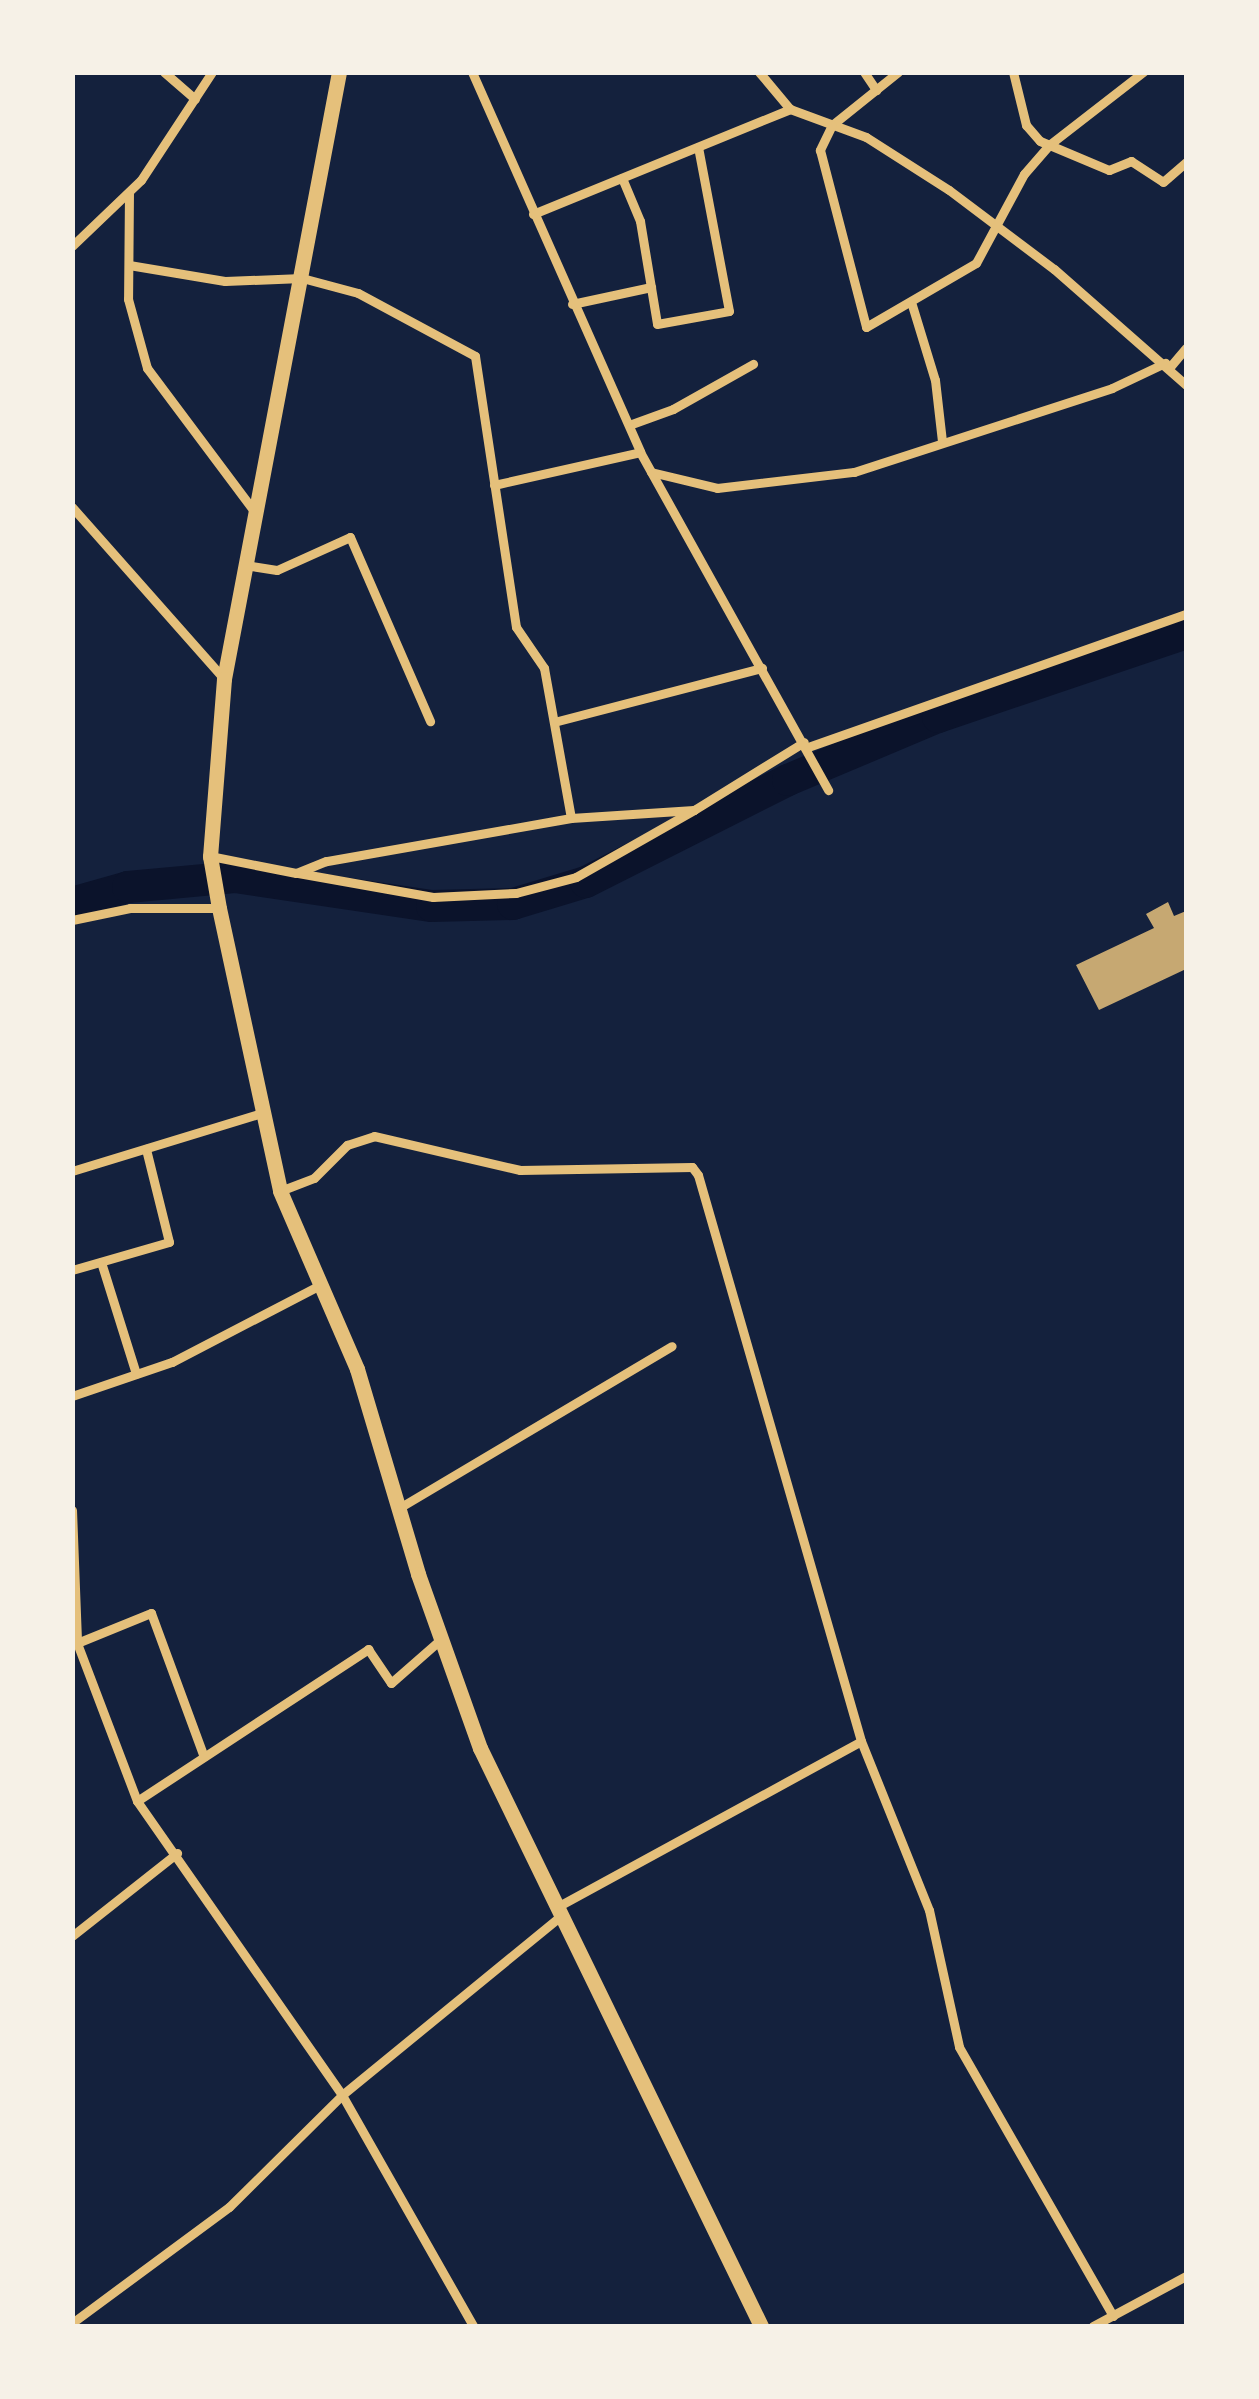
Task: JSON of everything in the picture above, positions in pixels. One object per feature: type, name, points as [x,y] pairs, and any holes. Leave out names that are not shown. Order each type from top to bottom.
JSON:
[{"type":"highway","points":[[338,72],[259,517],[245,565],[224,679],[210,856],[219,908],[280,1191],[358,1369],[440,1640],[480,1748],[760,2326]]},
{"type":"street","points":[[164,72],[195,99]]},
{"type":"street","points":[[73,244],[130,192],[212,72]]},
{"type":"street","points":[[472,72],[640,452],[806,744],[828,790]]},
{"type":"street","points":[[759,72],[790,109],[866,137],[993,225],[1167,365],[1186,385]]},
{"type":"street","points":[[864,72],[876,90]]},
{"type":"street","points":[[898,72],[832,125],[820,150],[866,327],[912,305],[976,263],[993,225],[1050,146],[1143,72]]},
{"type":"street","points":[[1013,72],[1026,126],[1050,146],[1109,170],[1130,162],[1164,182],[1186,162]]},
{"type":"street","points":[[533,214],[790,109]]},
{"type":"street","points":[[622,178],[640,221],[657,324],[729,311],[698,147]]},
{"type":"street","points":[[130,192],[128,300],[147,368],[259,517]]},
{"type":"street","points":[[129,265],[225,281],[302,278],[358,293],[475,356],[516,627],[544,668],[572,818]]},
{"type":"street","points":[[572,304],[651,287]]},
{"type":"street","points":[[912,305],[935,380],[942,441]]},
{"type":"street","points":[[651,472],[717,488],[801,473],[854,472],[1112,388],[1167,365],[1186,348]]},
{"type":"street","points":[[630,425],[672,409],[753,364]]},
{"type":"street","points":[[494,485],[640,452]]},
{"type":"street","points":[[72,508],[224,679]]},
{"type":"street","points":[[245,565],[276,570],[350,537],[430,721]]},
{"type":"street","points":[[210,856],[433,896],[516,893],[576,877],[806,744],[1186,614]]},
{"type":"street","points":[[554,722],[762,668]]},
{"type":"street","points":[[296,873],[326,861],[572,818],[694,810]]},
{"type":"street","points":[[72,920],[130,908],[219,908]]},
{"type":"street","points":[[72,1171],[262,1113]]},
{"type":"street","points":[[280,1191],[314,1178],[348,1145],[374,1136],[520,1170],[692,1167],[711,1212],[818,1574],[861,1741],[929,1910],[959,2047],[1113,2316]]},
{"type":"street","points":[[72,1270],[169,1242],[146,1148]]},
{"type":"street","points":[[101,1262],[136,1374]]},
{"type":"street","points":[[72,1396],[136,1374],[322,1284]]},
{"type":"street","points":[[400,1508],[672,1346]]},
{"type":"street","points":[[72,1510],[77,1643],[137,1801],[178,1853],[342,2095],[473,2326]]},
{"type":"street","points":[[77,1643],[151,1613],[204,1757]]},
{"type":"street","points":[[137,1801],[368,1649],[391,1683],[440,1640]]},
{"type":"street","points":[[72,2323],[228,2208],[342,2095],[559,1911],[861,1741]]},
{"type":"street","points":[[72,1936],[178,1853]]},
{"type":"street","points":[[1092,2326],[1186,2276]]},
{"type":"building","points":[[1168,902],[1174,916],[1186,911],[1186,969],[1099,1010],[1076,965],[1154,928],[1146,914]]},
{"type":"waterway","points":[[72,903],[128,887],[235,877],[432,906],[513,904],[586,882],[788,780],[938,717],[1186,633]]}]
